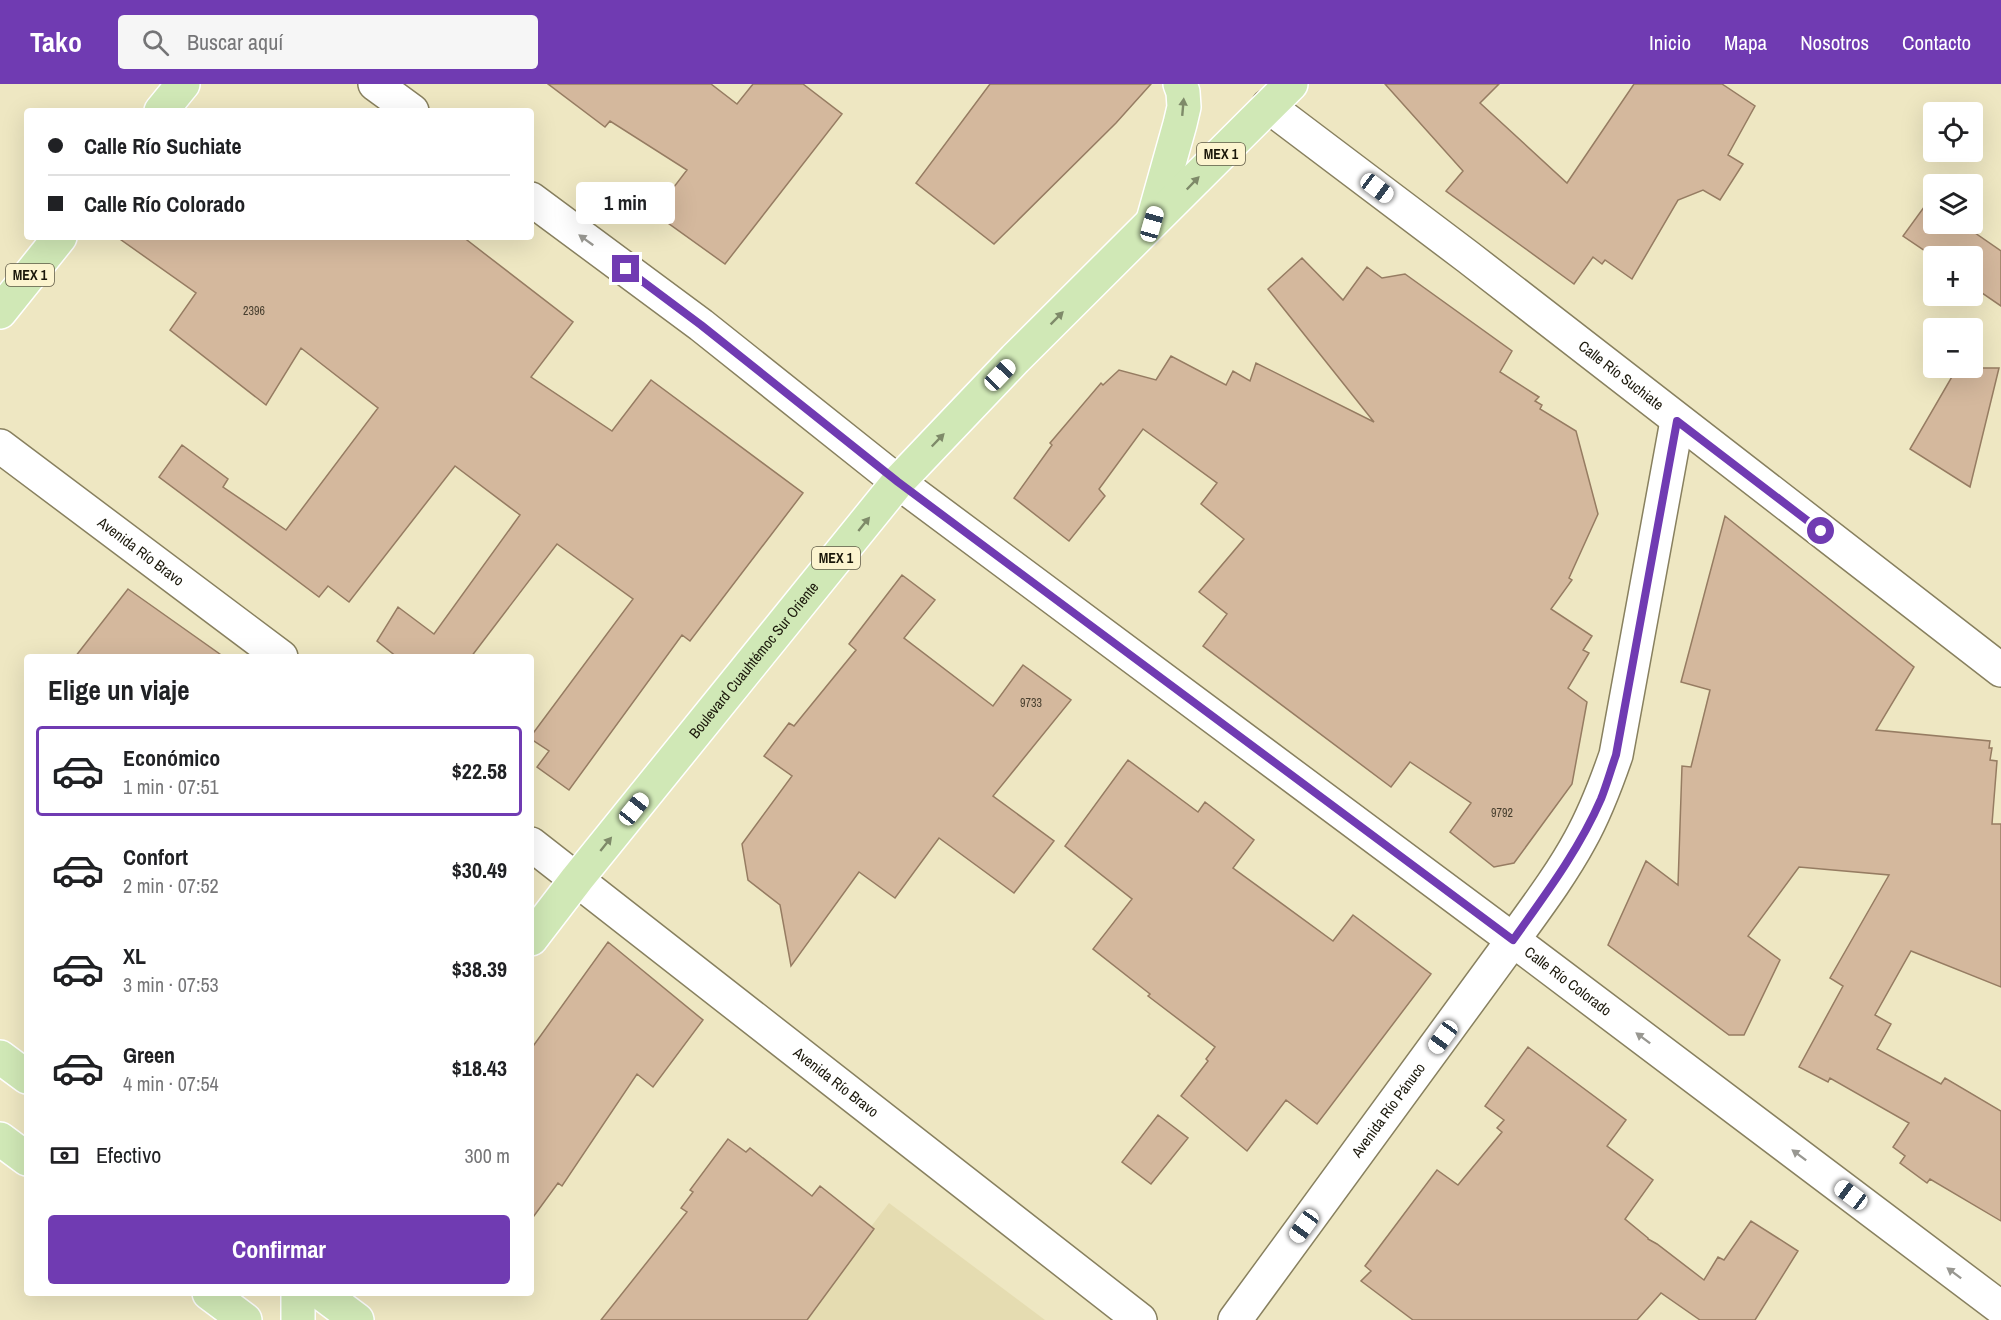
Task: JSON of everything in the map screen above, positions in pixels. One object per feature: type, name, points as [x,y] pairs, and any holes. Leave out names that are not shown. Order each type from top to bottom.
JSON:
[{"type":"main road","points":[[163,108],[183,84]]},
{"type":"main road","points":[[1152,224],[1184,107],[1180,84]]},
{"type":"main road","name":"Boulevard Cuauhtémoc Sur Oriente","points":[[534,935],[898,482],[1015,359],[1291,84]]},
{"type":"main road","name":"MEX 1","points":[[0,312],[58,240]]},
{"type":"main road","points":[[0,1057],[24,1075]]},
{"type":"main road","points":[[0,1139],[24,1157]]},
{"type":"main road","points":[[213,1296],[245,1320]]},
{"type":"main road","points":[[297,1320],[298,1296]]},
{"type":"main road","points":[[325,1296],[357,1320]]},
{"type":"street","points":[[375,84],[408,108]]},
{"type":"street","name":"Calle Río Suchiate","points":[[1268,106],[1468,257],[2001,670]]},
{"type":"street","name":"Calle Río Colorado","points":[[534,201],[701,325],[898,482],[1513,940],[2001,1308]]},
{"type":"street","name":"Avenida Río Pánuco","points":[[1235,1320],[1551,887],[1580,840],[1601,798],[1616,755],[1677,421]]},
{"type":"street","name":"Avenida Río Bravo","points":[[0,446],[277,654]]},
{"type":"street","name":"Avenida Río Bravo","points":[[534,846],[1140,1320]]},
{"type":"shaded area","points":[[889,1203],[1045,1320],[800,1320]]},
{"type":"building","points":[[548,84],[711,84],[737,104],[753,84],[803,84],[842,114],[725,264],[654,213],[687,170],[610,121],[605,127]]},
{"type":"building","points":[[990,84],[1151,84],[1116,123],[994,244],[916,183]]},
{"type":"building","points":[[1385,84],[1499,84],[1480,103],[1567,183],[1634,84],[1722,84],[1755,106],[1728,155],[1743,164],[1720,200],[1703,190],[1678,200],[1632,279],[1605,260],[1602,264],[1593,257],[1574,284],[1446,191],[1463,171]]},
{"type":"building","points":[[1923,208],[1923,234],[1976,234],[2001,251],[2001,306],[1983,294],[1983,246],[1923,246],[1923,250],[1903,236]]},
{"type":"building","points":[[121,240],[467,240],[573,322],[531,377],[612,431],[651,380],[803,493],[690,641],[682,635],[569,790],[537,767],[549,751],[534,741],[534,732],[633,599],[557,544],[473,654],[393,654],[377,641],[398,607],[434,634],[520,515],[455,466],[349,602],[328,586],[319,597],[159,477],[182,445],[228,479],[223,487],[286,530],[378,408],[301,348],[266,405],[170,330],[196,293]]},
{"type":"building","points":[[1302,258],[1343,300],[1367,267],[1382,278],[1405,274],[1512,351],[1500,372],[1539,397],[1535,401],[1542,405],[1540,409],[1576,431],[1598,514],[1569,578],[1572,580],[1551,609],[1592,636],[1583,650],[1589,653],[1568,688],[1587,702],[1572,784],[1514,863],[1494,867],[1450,832],[1471,803],[1410,762],[1391,787],[1203,646],[1227,614],[1199,592],[1244,539],[1201,504],[1217,483],[1143,429],[1099,489],[1105,496],[1069,541],[1014,498],[1052,445],[1050,443],[1101,383],[1103,385],[1119,370],[1156,380],[1171,356],[1226,385],[1233,371],[1250,381],[1256,363],[1374,422],[1268,289]]},
{"type":"building","points":[[1983,368],[1999,368],[1970,487],[1910,449],[1951,378],[1983,378]]},
{"type":"building","points":[[1725,516],[1914,667],[1876,730],[1990,741],[1989,748],[1992,748],[1990,760],[1997,761],[1992,824],[2001,824],[2001,987],[1911,951],[1875,1015],[1891,1024],[1877,1049],[1941,1084],[1945,1078],[2001,1111],[2001,1221],[1930,1179],[1927,1183],[1900,1163],[1905,1156],[1893,1147],[1909,1123],[1830,1078],[1828,1082],[1799,1067],[1843,986],[1830,978],[1889,875],[1799,867],[1748,936],[1780,960],[1744,1035],[1729,1035],[1608,945],[1646,861],[1678,885],[1682,766],[1691,767],[1710,690],[1681,682]]},
{"type":"building","points":[[902,575],[935,600],[904,638],[993,706],[1023,665],[1071,700],[993,796],[1054,841],[1014,893],[939,838],[895,898],[859,872],[791,966],[780,905],[748,880],[742,844],[792,776],[764,756],[789,723],[794,726],[856,650],[849,644]]},
{"type":"building","points":[[128,589],[220,654],[77,654]]},
{"type":"building","points":[[1128,760],[1198,812],[1205,802],[1254,840],[1233,868],[1333,941],[1353,915],[1431,974],[1317,1124],[1286,1100],[1247,1151],[1181,1096],[1208,1061],[1206,1059],[1215,1047],[1148,996],[1150,994],[1093,949],[1132,899],[1065,846]]},
{"type":"building","points":[[608,942],[703,1020],[653,1087],[637,1074],[562,1186],[558,1183],[534,1216],[534,1045]]},
{"type":"building","points":[[1528,1047],[1626,1120],[1607,1146],[1653,1180],[1625,1219],[1648,1239],[1704,1280],[1718,1257],[1724,1260],[1751,1221],[1798,1251],[1755,1320],[1700,1320],[1661,1293],[1637,1320],[1413,1320],[1361,1281],[1371,1271],[1365,1266],[1437,1170],[1458,1185],[1502,1132],[1497,1128],[1504,1120],[1485,1106]]},
{"type":"building","points":[[1158,1115],[1188,1138],[1151,1184],[1122,1162]]},
{"type":"building","points":[[728,1139],[746,1152],[750,1148],[812,1196],[820,1186],[874,1229],[807,1320],[601,1320],[687,1212],[681,1208],[693,1192],[690,1190]]},
{"type":"route","points":[[626,269],[701,325],[898,482],[1513,940],[1551,887],[1580,840],[1601,798],[1616,755],[1677,421],[1821,531]]}]
